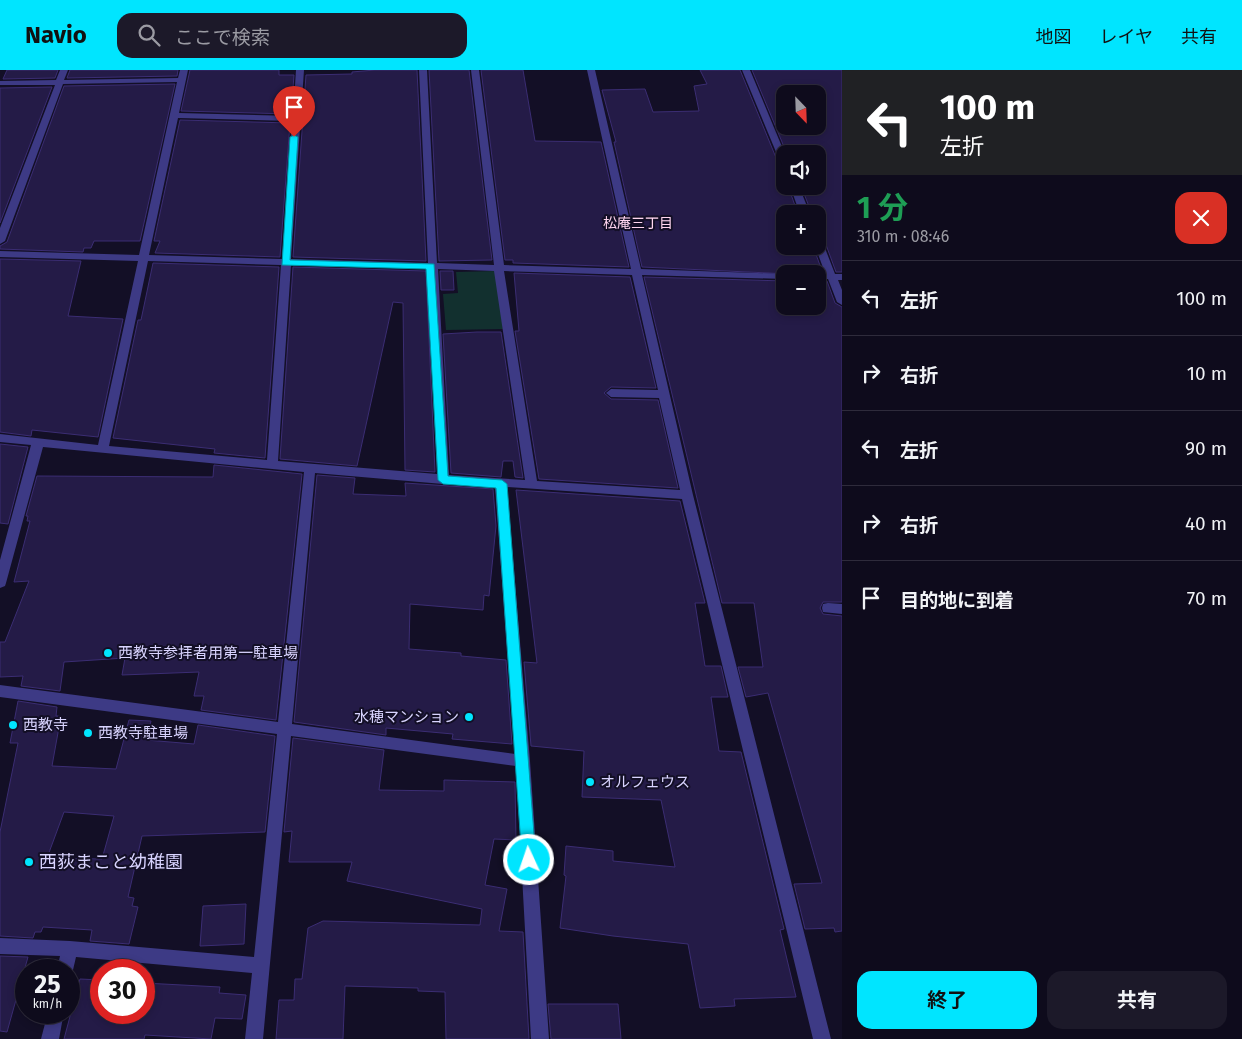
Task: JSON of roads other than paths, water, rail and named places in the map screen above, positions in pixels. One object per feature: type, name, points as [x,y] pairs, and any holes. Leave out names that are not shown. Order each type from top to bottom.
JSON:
[{"type":"street","points":[[0,241],[64,70]]},
{"type":"street","points":[[272,466],[300,70]]},
{"type":"street","points":[[423,70],[431,266],[443,480]]},
{"type":"street","points":[[475,70],[499,268],[532,486]]},
{"type":"street","points":[[590,70],[688,495],[822,1039]]},
{"type":"street","points":[[746,70],[777,145]]},
{"type":"street","points":[[0,83],[59,83],[183,75],[103,447]]},
{"type":"street","points":[[173,115],[296,120]]},
{"type":"street","points":[[0,254],[776,276]]},
{"type":"street","points":[[825,255],[837,277],[842,302]]},
{"type":"street","points":[[611,393],[664,394]]},
{"type":"street","points":[[0,438],[103,447],[272,466],[443,480],[688,495]]},
{"type":"street","points":[[0,583],[38,442]]},
{"type":"street","points":[[254,1039],[310,468]]},
{"type":"street","points":[[502,484],[523,761],[540,1039]]},
{"type":"street","points":[[828,608],[842,609]]},
{"type":"street","points":[[0,691],[523,761]]},
{"type":"street","points":[[0,946],[70,949],[261,966]]},
{"type":"street","points":[[68,959],[70,949]]},
{"type":"street","points":[[50,1039],[53,1024]]},
{"type":"place","name":"西教寺参拝者用第一駐車場","points":[[108,653]]},
{"type":"place","name":"水穂マンション","points":[[469,717]]},
{"type":"place","name":"西教寺","points":[[13,725]]},
{"type":"place","name":"西教寺駐車場","points":[[88,733]]},
{"type":"place","name":"オルフェウス","points":[[590,782]]},
{"type":"place","name":"西荻まこと幼稚園","points":[[29,862]]},
{"type":"district","name":"松庵三丁目","points":[[638,223]]}]
